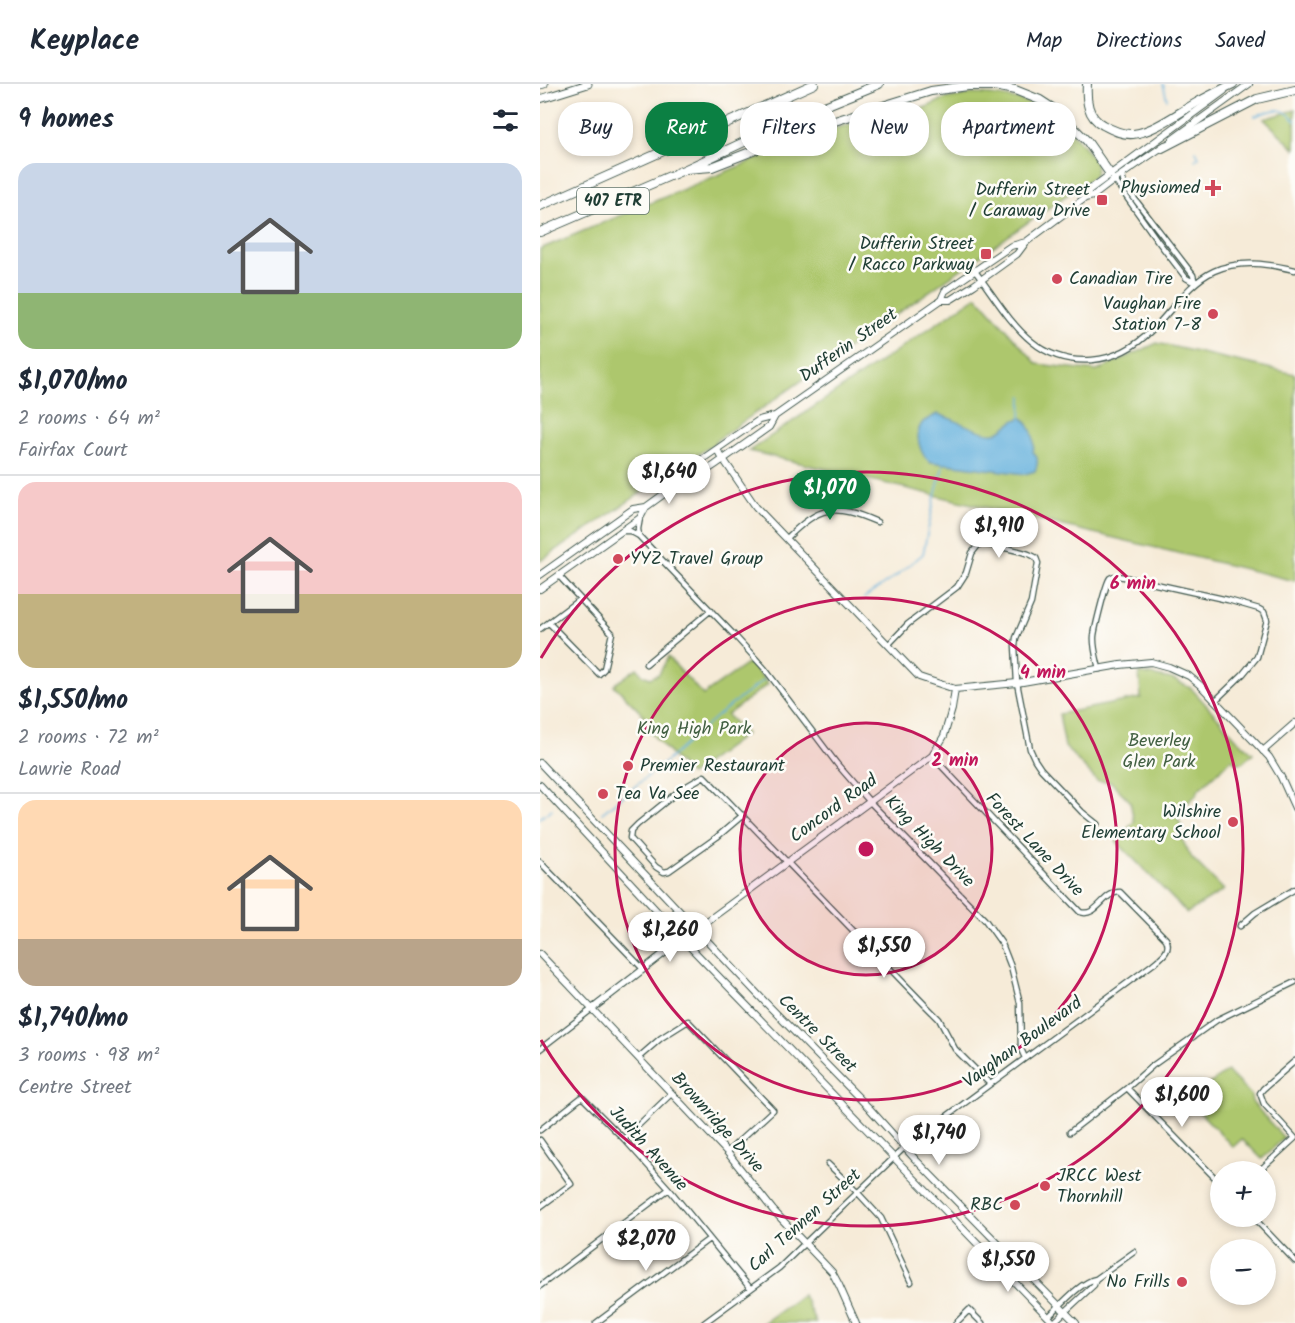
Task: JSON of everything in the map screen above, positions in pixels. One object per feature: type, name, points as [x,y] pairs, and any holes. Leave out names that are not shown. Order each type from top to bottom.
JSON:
[{"type":"highway","name":"407 ETR","points":[[540,206],[814,84]]},
{"type":"highway","name":"407 ETR","points":[[540,232],[686,169],[800,116],[879,84]]},
{"type":"highway","points":[[1087,84],[1089,112],[1098,123],[1116,132],[1137,134],[1234,84]]},
{"type":"highway","points":[[686,169],[712,167],[809,129],[931,91],[968,86],[994,86],[1015,90],[1040,100],[1057,111],[1087,141],[1112,177]]},
{"type":"highway","points":[[1162,148],[1257,99],[1295,90]]},
{"type":"main road","points":[[540,85],[544,84]]},
{"type":"main road","points":[[540,99],[588,84]]},
{"type":"main road","name":"Dufferin Street","points":[[941,300],[950,300],[1017,254],[1026,242],[1085,198],[1089,189],[1112,177],[1234,84]]},
{"type":"main road","name":"Dufferin Street","points":[[1112,177],[1122,175],[1162,148],[1249,84]]},
{"type":"main road","name":"Dufferin Street","points":[[697,470],[701,460],[759,420],[775,416],[941,300],[945,291],[1011,246],[1026,242]]},
{"type":"main road","name":"Dufferin Street","points":[[540,589],[640,518],[646,507],[697,470],[709,469],[769,427],[775,416]]},
{"type":"main road","points":[[717,450],[756,507],[919,677],[955,689],[1017,683],[1120,665],[1151,662],[1169,667],[1189,676],[1216,700],[1263,751],[1274,765],[1295,808]]},
{"type":"main road","name":"Dufferin Street","points":[[542,575],[633,509],[646,507]]},
{"type":"main road","name":"Concord Road","points":[[592,1010],[683,939],[932,756],[944,736],[955,689]]},
{"type":"main road","points":[[1263,751],[1295,723]]},
{"type":"main road","name":"Centre Street","points":[[540,763],[696,930],[1076,1323]]},
{"type":"main road","name":"Centre Street","points":[[540,785],[683,939],[1052,1321]]},
{"type":"main road","name":"Brownridge Drive","points":[[540,954],[727,1152],[773,1210],[832,1272],[856,1323]]},
{"type":"street","points":[[1122,175],[1124,185],[1193,275],[1195,283]]},
{"type":"street","points":[[1112,177],[1186,278],[1195,283]]},
{"type":"street","points":[[975,271],[1026,338],[1046,352],[1058,357],[1084,361],[1104,359],[1124,352],[1141,341],[1195,283],[1214,270],[1242,264],[1267,264],[1295,270]]},
{"type":"street","points":[[787,538],[807,520],[830,510],[856,513],[877,522]]},
{"type":"street","points":[[639,536],[640,518]]},
{"type":"street","points":[[621,531],[630,531],[639,536]]},
{"type":"street","name":"King High Drive","points":[[639,536],[765,669],[837,764],[870,802],[985,920],[1002,944],[1011,968],[1020,1003],[1021,1049],[1025,1058]]},
{"type":"street","points":[[888,645],[908,624],[957,587],[966,573],[972,553],[979,544],[1034,557],[1038,563],[1031,603],[1016,638],[1015,646],[1017,683],[1030,749],[1041,769],[1082,812],[1097,824]]},
{"type":"street","points":[[549,623],[599,674],[604,669],[612,633],[559,576]]},
{"type":"street","points":[[1099,669],[1094,638],[1107,582],[1111,577],[1124,577],[1259,609],[1264,612],[1267,620],[1257,657],[1216,700]]},
{"type":"street","points":[[540,629],[580,599]]},
{"type":"street","points":[[646,664],[711,610]]},
{"type":"street","name":"Forest Lane Drive","points":[[932,756],[1080,912],[1090,913],[1107,896],[1120,892],[1166,939],[1169,944],[1168,949]]},
{"type":"street","points":[[743,815],[674,869],[664,872],[656,867],[631,840],[631,831],[680,790],[704,776],[743,815],[939,1019],[955,1049],[990,1084]]},
{"type":"street","points":[[540,862],[643,969]]},
{"type":"street","points":[[1240,926],[1255,913],[1295,889]]},
{"type":"street","name":"Vaughan Boulevard","points":[[893,1158],[1153,964],[1168,949]]},
{"type":"street","points":[[1070,1132],[1152,1066],[1217,1020],[1295,982]]},
{"type":"street","points":[[540,1049],[592,1010]]},
{"type":"street","points":[[638,1058],[661,1038],[688,1020],[772,1110],[727,1152]]},
{"type":"street","points":[[1270,1161],[1295,1138],[1264,1104],[1260,1094],[1295,1061]]},
{"type":"street","points":[[1127,1088],[1210,1173]]},
{"type":"street","points":[[624,1139],[671,1094]]},
{"type":"street","name":"Judith Avenue","points":[[540,1130],[582,1097],[624,1139],[669,1190],[750,1288]]},
{"type":"street","points":[[540,1140],[571,1184],[540,1207]]},
{"type":"street","name":"Carl Tennen Street","points":[[704,1323],[779,1268],[893,1158]]},
{"type":"street","points":[[828,1164],[881,1218],[911,1282]]},
{"type":"street","points":[[540,1286],[669,1190]]},
{"type":"street","points":[[1263,1227],[1295,1261]]},
{"type":"street","points":[[596,1323],[709,1239]]},
{"type":"street","points":[[1052,1321],[1063,1308],[1094,1285],[1095,1279],[1134,1252]]},
{"type":"street","points":[[956,1323],[969,1310],[982,1323]]},
{"type":"green space","points":[[972,94],[1007,97],[1025,102],[941,102],[941,156],[1076,156],[1076,138],[1093,158],[1096,172],[1094,176],[715,443],[540,561],[540,249],[763,156],[837,156],[837,128],[849,124],[849,156],[929,156],[929,106],[944,99]]},
{"type":"green space","points":[[1295,110],[1295,149],[1264,119]]},
{"type":"green space","points":[[977,296],[1037,364],[1097,371],[1157,343],[1295,374],[1295,581],[749,451]]},
{"type":"green space","name":"King High Park","points":[[668,657],[703,695],[750,662],[768,684],[727,715],[746,734],[690,775],[649,731],[645,717],[614,685],[637,668],[643,675],[650,678],[659,674]]},
{"type":"green space","name":"Beverley Glen Park","points":[[1139,673],[1172,679],[1191,688],[1238,740],[1253,753],[1242,763],[1236,763],[1232,759],[1176,814],[1183,830],[1179,834],[1192,858],[1224,890],[1187,913],[1116,841],[1134,822],[1130,801],[1111,782],[1097,781],[1065,747],[1059,714],[1141,698]]},
{"type":"green space","points":[[1227,1071],[1251,1095],[1252,1102],[1284,1138],[1262,1159],[1242,1139],[1233,1147],[1188,1100]]},
{"type":"green space","points":[[803,1295],[816,1323],[763,1323]]},
{"type":"water","points":[[937,414],[990,433],[995,433],[1023,418],[1034,438],[1033,452],[1037,461],[1035,471],[1025,474],[931,462],[921,450],[918,432],[923,422]]},
{"type":"waterway","points":[[1163,84],[1167,99]]},
{"type":"waterway","points":[[1255,116],[1272,110],[1282,110],[1295,121]]},
{"type":"waterway","points":[[1195,160],[1199,157],[1196,151]]},
{"type":"waterway","points":[[1021,419],[1022,396]]},
{"type":"waterway","points":[[864,598],[923,554],[944,463]]},
{"type":"waterway","points":[[602,813],[669,759],[718,715],[764,680]]},
{"type":"waterway","points":[[540,818],[552,809]]},
{"type":"place","name":"Physiomed","points":[[1213,188]]},
{"type":"place","name":"Dufferin Street / Caraway Drive","points":[[1102,200]]},
{"type":"place","name":"Dufferin Street / Racco Parkway","points":[[986,254]]},
{"type":"place","name":"Canadian Tire","points":[[1057,279]]},
{"type":"place","name":"Vaughan Fire Station 7-8","points":[[1213,314]]},
{"type":"place","name":"YYZ Travel Group","points":[[618,559]]},
{"type":"place","name":"Premier Restaurant","points":[[628,766]]},
{"type":"place","name":"Tea Va See","points":[[603,794]]},
{"type":"place","name":"Wilshire Elementary School","points":[[1233,822]]},
{"type":"place","name":"JRCC West Thornhill","points":[[1045,1186]]},
{"type":"place","name":"RBC","points":[[1015,1205]]},
{"type":"place","name":"No Frills","points":[[1182,1282]]}]
